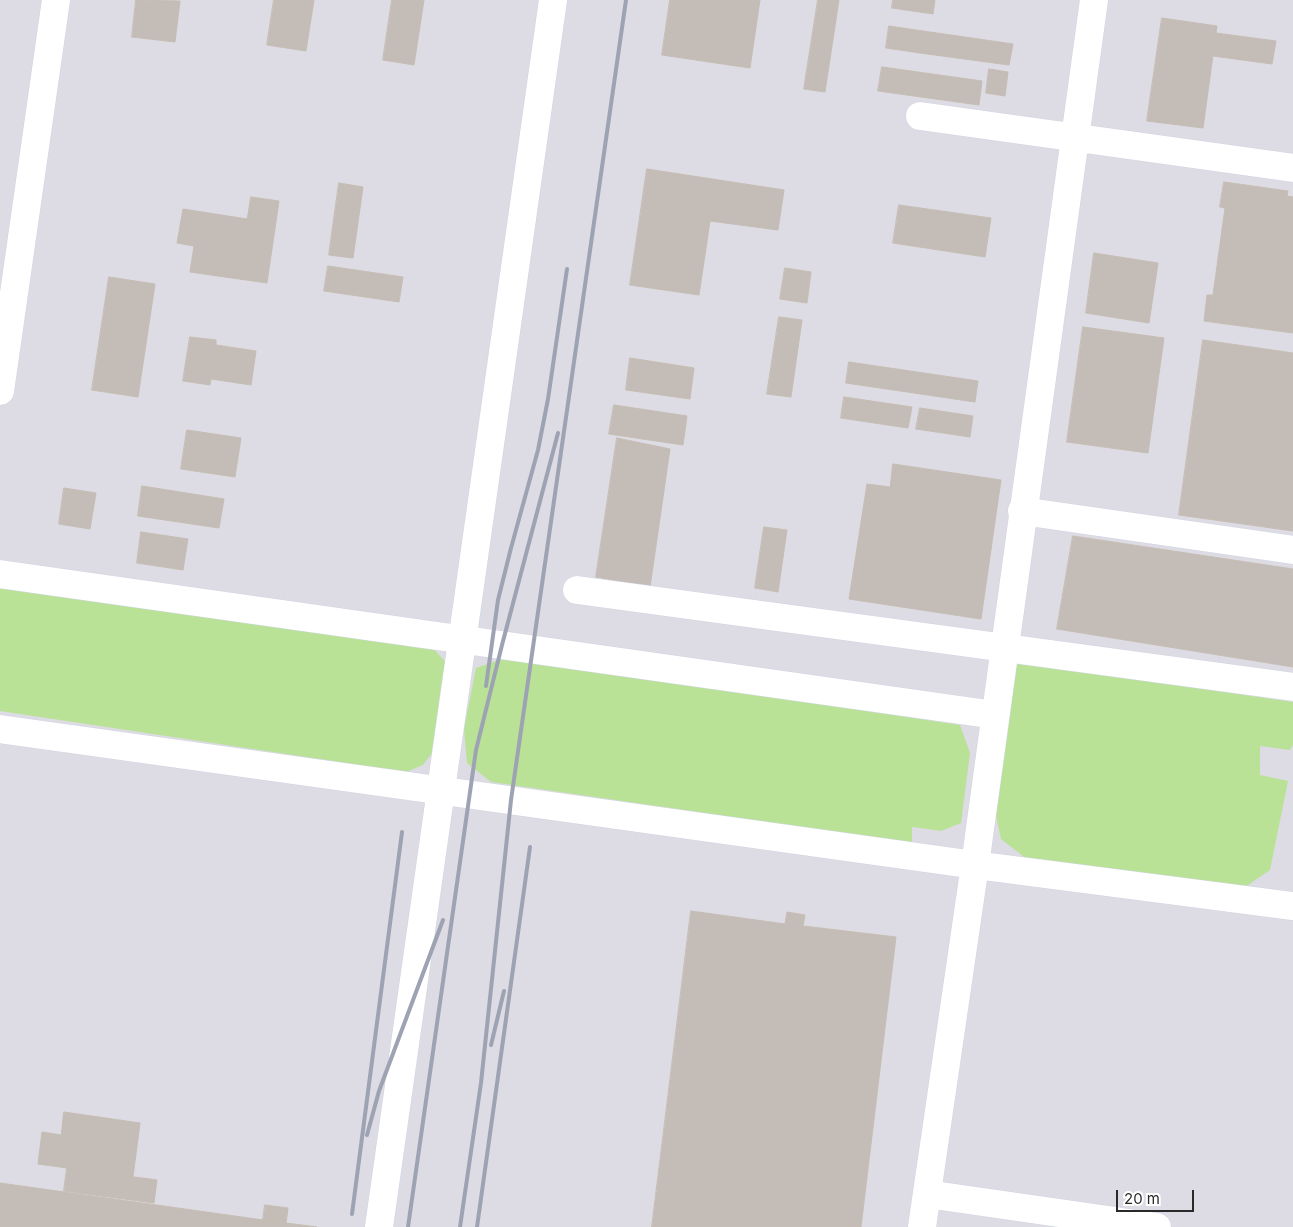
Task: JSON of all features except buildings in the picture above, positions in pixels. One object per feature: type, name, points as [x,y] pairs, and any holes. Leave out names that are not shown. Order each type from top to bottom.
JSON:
[{"type":"lane","points":[[0,391],[56,0]]},
{"type":"lane","points":[[379,1227],[553,0]]},
{"type":"lane","points":[[922,1227],[975,865],[1022,511],[1094,0]]},
{"type":"lane","points":[[920,116],[1293,168]]},
{"type":"lane","points":[[1022,511],[1293,550]]},
{"type":"lane","points":[[0,574],[995,714]]},
{"type":"lane","points":[[577,590],[1293,687]]},
{"type":"lane","points":[[0,729],[975,865],[1293,906]]},
{"type":"lane","points":[[927,1194],[1157,1227]]},
{"type":"shaded area","points":[[0,0],[1293,0],[1293,1227],[0,1227]]},
{"type":"green space","points":[[0,588],[430,645],[451,668],[441,741],[423,765],[406,772],[0,711]]},
{"type":"green space","points":[[508,657],[960,725],[970,753],[961,823],[941,831],[912,827],[912,843],[491,782],[467,763],[464,729],[476,668]]},
{"type":"green space","points":[[1017,662],[1293,702],[1293,745],[1290,750],[1260,746],[1260,775],[1288,781],[1270,870],[1245,887],[1027,859],[1001,839],[995,811]]},
{"type":"railway","points":[[460,1227],[481,1083],[511,800],[626,0]]},
{"type":"railway","points":[[486,686],[498,600],[538,450],[548,399],[567,269]]},
{"type":"railway","points":[[408,1227],[476,750],[558,433]]},
{"type":"railway","points":[[352,1214],[402,832]]},
{"type":"railway","points":[[477,1227],[530,847]]},
{"type":"railway","points":[[367,1135],[379,1091],[443,920]]},
{"type":"railway","points":[[491,1045],[504,991]]}]
